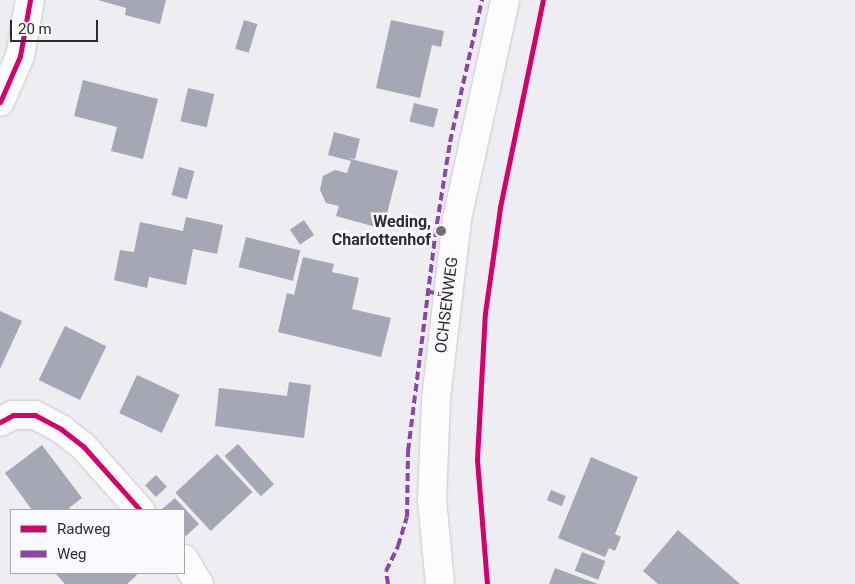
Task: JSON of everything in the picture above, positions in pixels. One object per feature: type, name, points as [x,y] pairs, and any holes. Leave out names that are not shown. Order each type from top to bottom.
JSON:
[{"type":"main road","points":[[0,102],[20,56],[30,0]]},
{"type":"main road","name":"OCHSENWEG","points":[[440,584],[432,500],[436,399],[445,314],[457,220],[505,0]]},
{"type":"main road","points":[[0,422],[13,414],[35,415],[61,429],[83,446],[139,509]]},
{"type":"main road","points":[[185,561],[199,584]]},
{"type":"building","points":[[98,0],[166,0],[160,24],[125,15],[126,8]]},
{"type":"building","points":[[244,20],[257,24],[249,53],[235,49]]},
{"type":"building","points":[[391,20],[444,31],[441,47],[432,45],[420,98],[376,88]]},
{"type":"building","points":[[83,80],[158,99],[143,159],[111,151],[117,127],[74,116]]},
{"type":"building","points":[[188,88],[214,94],[207,127],[180,121]]},
{"type":"building","points":[[414,103],[438,109],[434,127],[409,121]]},
{"type":"building","points":[[334,132],[360,139],[355,159],[347,158],[398,171],[383,229],[336,216],[339,206],[326,203],[320,190],[323,176],[335,170],[347,173],[351,161],[328,155]]},
{"type":"building","points":[[179,167],[194,171],[187,199],[171,195]]},
{"type":"building","points":[[186,217],[223,225],[217,254],[193,249],[186,285],[149,277],[147,288],[114,280],[120,250],[134,252],[140,222],[183,231]]},
{"type":"building","points":[[304,220],[314,235],[300,244],[290,230]]},
{"type":"building","points":[[246,237],[300,251],[293,281],[239,267]]},
{"type":"building","points":[[303,257],[334,264],[332,272],[359,278],[352,309],[391,318],[381,357],[278,332],[287,293],[294,295]]},
{"type":"building","points":[[0,311],[22,321],[0,369]]},
{"type":"building","points":[[65,326],[106,346],[80,400],[39,380]]},
{"type":"building","points":[[137,375],[180,395],[162,433],[119,413]]},
{"type":"building","points":[[289,382],[311,385],[304,438],[215,426],[219,388],[287,396]]},
{"type":"building","points":[[238,444],[274,484],[261,496],[225,456]]},
{"type":"building","points":[[42,445],[82,498],[70,509],[31,509],[5,473]]},
{"type":"building","points":[[217,454],[252,492],[211,531],[175,493]]},
{"type":"building","points":[[591,457],[638,477],[615,534],[621,537],[615,551],[609,548],[605,557],[558,538]]},
{"type":"building","points":[[156,475],[167,487],[156,497],[145,485]]},
{"type":"building","points":[[551,490],[566,496],[562,506],[547,500]]},
{"type":"building","points":[[175,498],[199,524],[186,536],[185,509],[162,509]]},
{"type":"building","points":[[678,530],[740,584],[658,584],[643,571]]},
{"type":"building","points":[[582,552],[605,561],[598,580],[575,571]]},
{"type":"building","points":[[555,568],[598,584],[549,584]]},
{"type":"building","points":[[56,574],[137,575],[127,584],[65,584]]},
{"type":"marked path","points":[[388,584],[386,571],[398,546],[407,517],[408,451],[435,236],[450,142],[482,0]]},
{"type":"marked path","points":[[426,291],[448,296]]},
{"type":"cycle path","points":[[0,102],[20,56],[30,0]]},
{"type":"cycle path","points":[[487,584],[477,459],[485,313],[500,207],[543,0]]},
{"type":"cycle path","points":[[0,422],[13,415],[35,415],[61,429],[83,446],[139,509]]},
{"type":"place","name":"Weding, Charlottenhof","points":[[441,231]]}]
